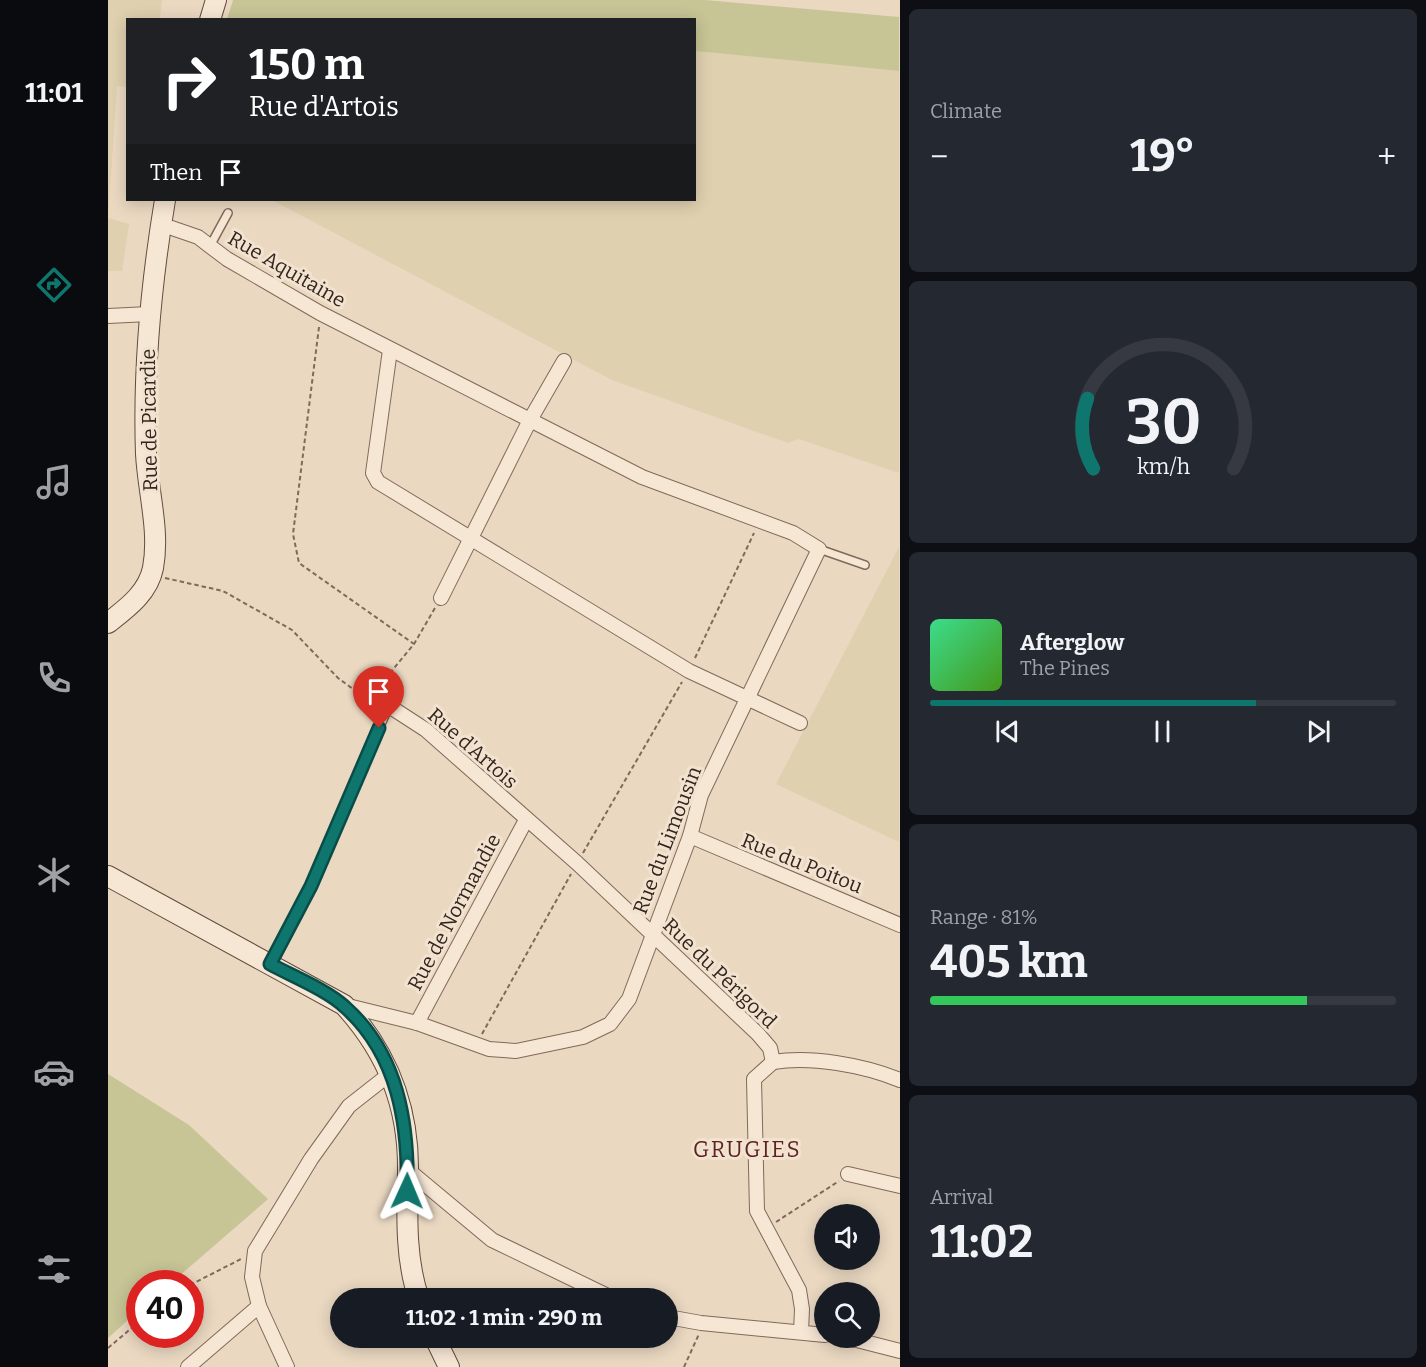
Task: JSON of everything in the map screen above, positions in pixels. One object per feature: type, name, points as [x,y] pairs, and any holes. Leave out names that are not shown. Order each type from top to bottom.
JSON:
[{"type":"street","points":[[211,18],[216,0]]},
{"type":"street","name":"Rue de Picardie","points":[[108,623],[145,589],[151,575],[155,546],[146,455],[149,314],[165,201]]},
{"type":"street","name":"Rue Aquitaine","points":[[163,225],[198,237],[227,259],[320,313],[642,477],[761,520]]},
{"type":"street","points":[[108,316],[149,314]]},
{"type":"street","points":[[390,350],[373,473],[378,482],[688,671],[800,723]]},
{"type":"street","points":[[441,598],[530,420],[564,361]]},
{"type":"street","points":[[761,520],[793,533],[819,549]]},
{"type":"street","name":"Rue du Limousin","points":[[344,1005],[417,1023],[482,1047],[516,1051],[583,1037],[610,1024],[629,999],[690,836],[701,795],[819,549]]},
{"type":"street","name":"Rue d'Artois","points":[[385,705],[426,730],[526,820]]},
{"type":"street","name":"Rue du Périgord","points":[[526,820],[577,863],[758,1034],[770,1048],[773,1062]]},
{"type":"street","name":"Rue de Normandie","points":[[417,1023],[526,820]]},
{"type":"street","name":"Rue du Poitou","points":[[690,836],[900,925]]},
{"type":"street","points":[[108,876],[344,1005],[365,1028],[391,1073],[403,1114],[408,1170],[406,1220],[415,1288]]},
{"type":"street","points":[[801,1332],[802,1309],[799,1290],[763,1227],[757,1211],[754,1079],[773,1062],[793,1059],[829,1064],[900,1080]]},
{"type":"street","points":[[287,1367],[259,1306],[252,1277],[255,1251],[311,1159],[349,1106],[391,1073]]},
{"type":"street","points":[[408,1170],[492,1240],[591,1288]]},
{"type":"street","points":[[848,1174],[900,1186]]},
{"type":"street","points":[[188,1367],[259,1306]]},
{"type":"street","points":[[678,1319],[814,1334]]},
{"type":"street","points":[[880,1346],[900,1351]]},
{"type":"street","points":[[440,1348],[449,1367]]},
{"type":"lane","points":[[210,246],[228,213]]},
{"type":"lane","points":[[819,549],[865,565]]},
{"type":"lane","points":[[270,964],[311,886],[385,705]]},
{"type":"path","points":[[320,313],[293,534],[299,563],[414,644]]},
{"type":"path","points":[[482,1047],[577,863],[688,671],[761,520]]},
{"type":"path","points":[[151,575],[223,591],[292,630],[338,678],[368,700],[385,705],[390,673],[414,644],[441,598]]},
{"type":"path","points":[[763,1227],[776,1222],[848,1174]]},
{"type":"path","points":[[204,1278],[255,1251]]},
{"type":"path","points":[[684,1367],[704,1323]]},
{"type":"path","points":[[108,1348],[126,1333]]},
{"type":"shaded area","points":[[108,0],[162,0],[160,18],[126,18],[126,87],[117,86],[108,218]]},
{"type":"shaded area","points":[[233,0],[705,0],[899,17],[899,71],[696,51],[696,18],[227,18]]},
{"type":"shaded area","points":[[696,51],[899,71],[899,473],[799,439],[788,443],[612,380],[274,201],[696,201]]},
{"type":"shaded area","points":[[108,218],[129,224],[122,271],[108,271]]},
{"type":"shaded area","points":[[899,547],[899,842],[776,784]]},
{"type":"shaded area","points":[[108,1074],[189,1125],[268,1199],[186,1270],[126,1270],[126,1322],[108,1338]]},
{"type":"district","name":"GRUGIES","points":[[747,1149]]},
{"type":"route","points":[[379,728],[311,886],[270,964],[344,1005],[365,1028],[380,1052],[398,1091],[403,1114],[407,1138],[407,1191]]}]
